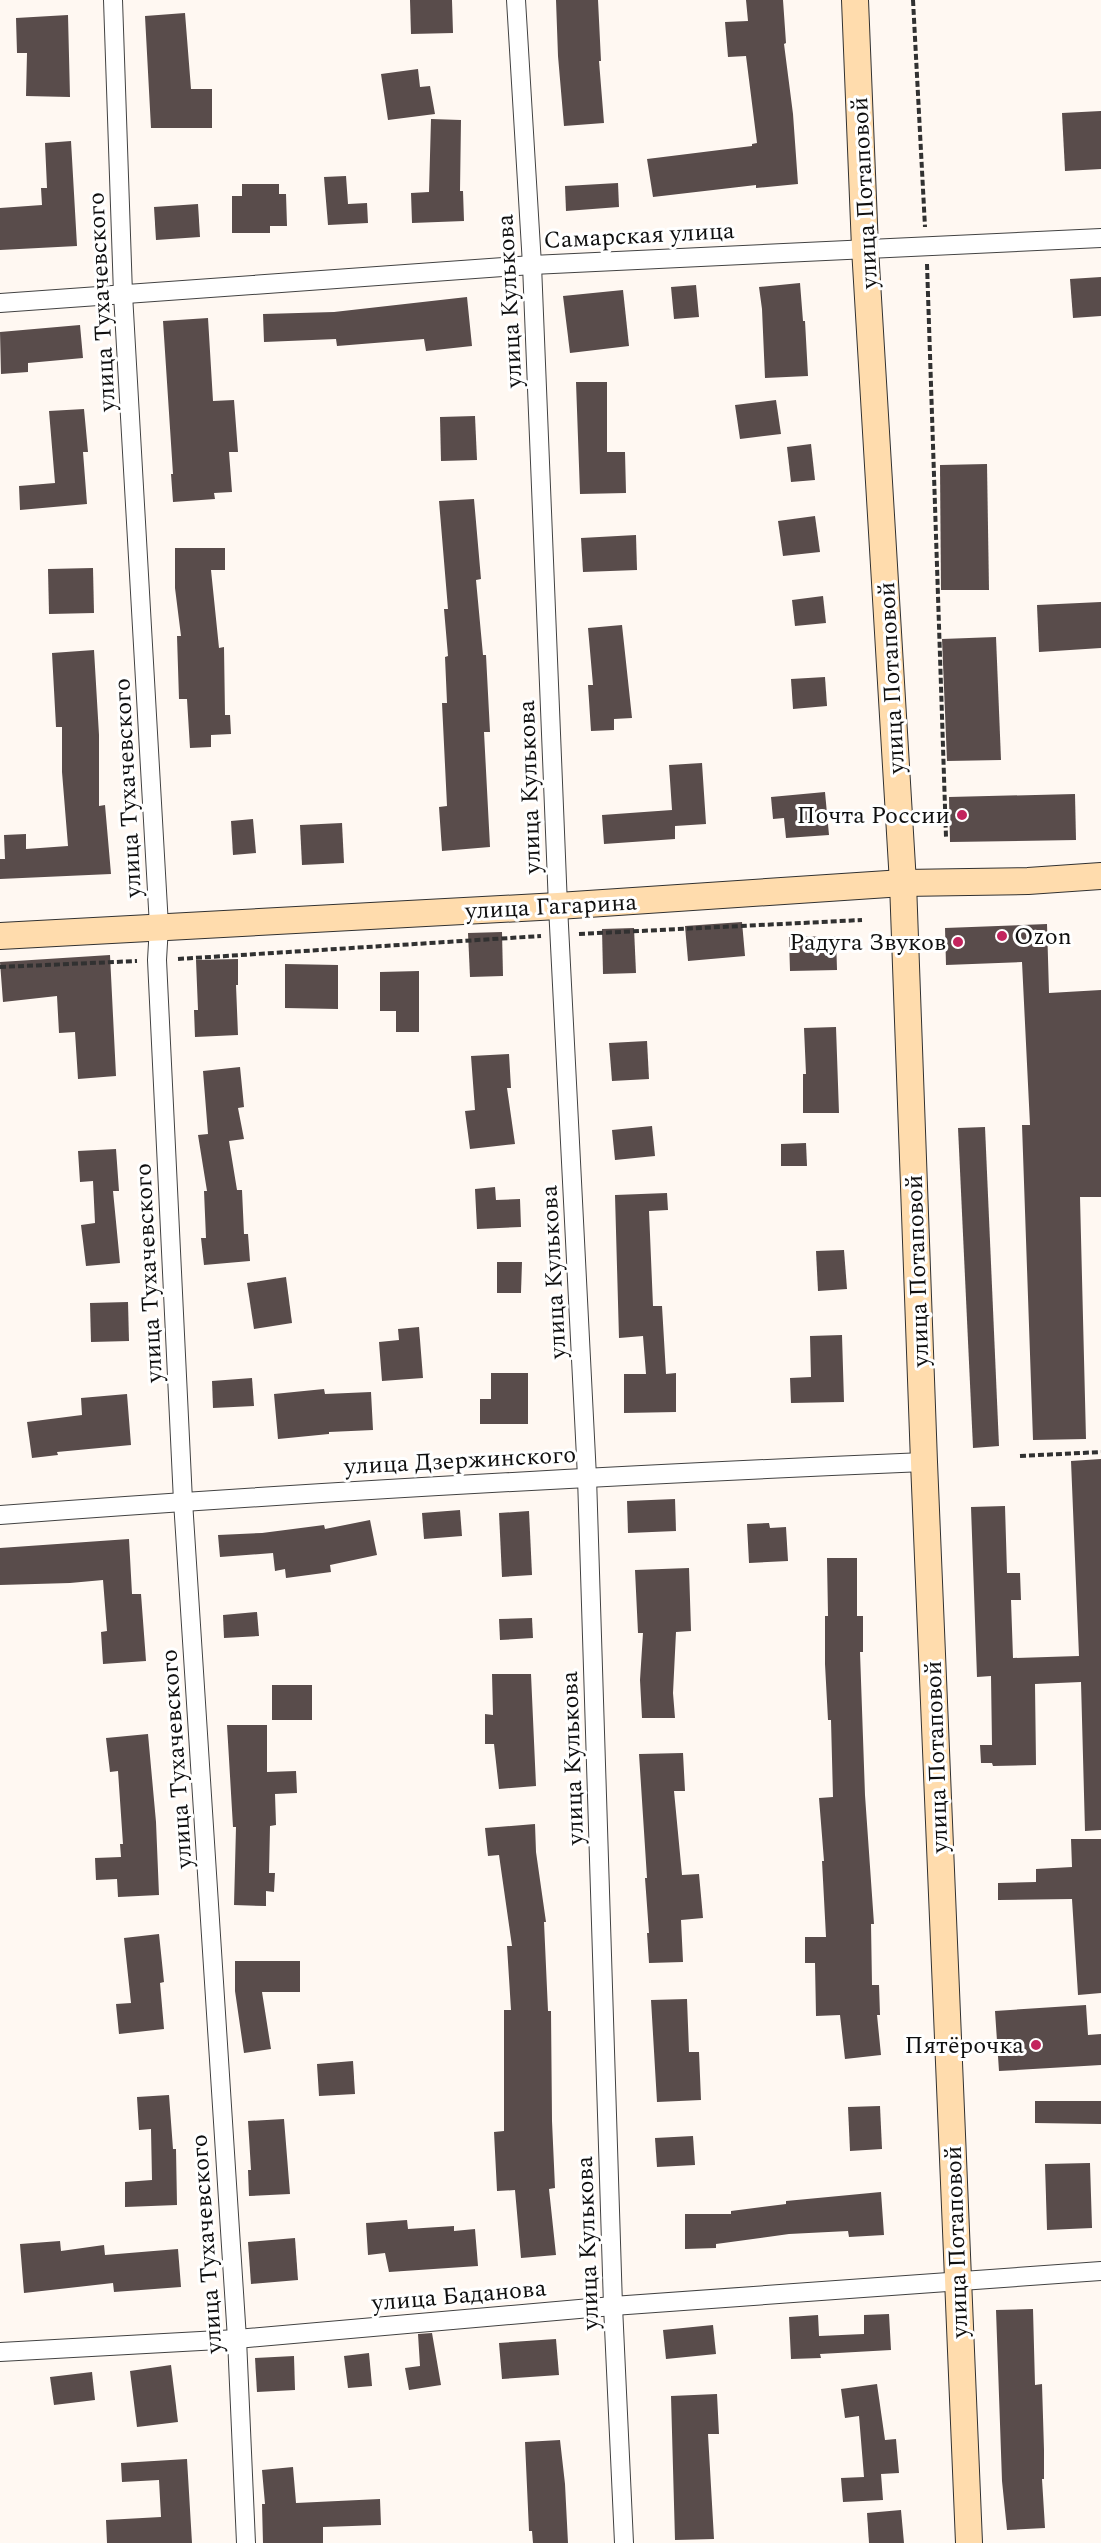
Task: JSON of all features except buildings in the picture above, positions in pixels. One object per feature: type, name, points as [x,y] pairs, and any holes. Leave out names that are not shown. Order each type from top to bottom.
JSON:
[{"type":"main road","name":"улица Потаповой","points":[[855,0],[865,248],[903,883],[924,1462],[969,2543]]},
{"type":"main road","name":"улица Гагарина","points":[[0,936],[558,906],[903,883],[1028,881],[1101,876]]},
{"type":"street","name":"улица Тухачевского","points":[[113,0],[123,294],[159,926],[157,960],[183,1501],[237,2339],[246,2543]]},
{"type":"street","name":"улица Кулькова","points":[[516,0],[532,265],[558,906],[587,1477],[613,2306],[624,2543]]},
{"type":"street","name":"Самарская улица","points":[[0,303],[532,265],[1101,238]]},
{"type":"street","name":"улица Дзержинского","points":[[0,1515],[183,1501],[587,1477],[924,1462]]},
{"type":"street","name":"улица Баданова","points":[[0,2352],[237,2339],[613,2306],[1101,2271]]},
{"type":"path","points":[[913,0],[926,245],[946,837]]},
{"type":"path","points":[[0,967],[862,920]]},
{"type":"path","points":[[1020,1456],[1101,1452]]},
{"type":"place","name":"Почта России","points":[[962,815]]},
{"type":"place","name":"Ozon","points":[[1002,936]]},
{"type":"place","name":"Радуга Звуков","points":[[958,942]]},
{"type":"place","name":"Пятёрочка","points":[[1036,2045]]}]
